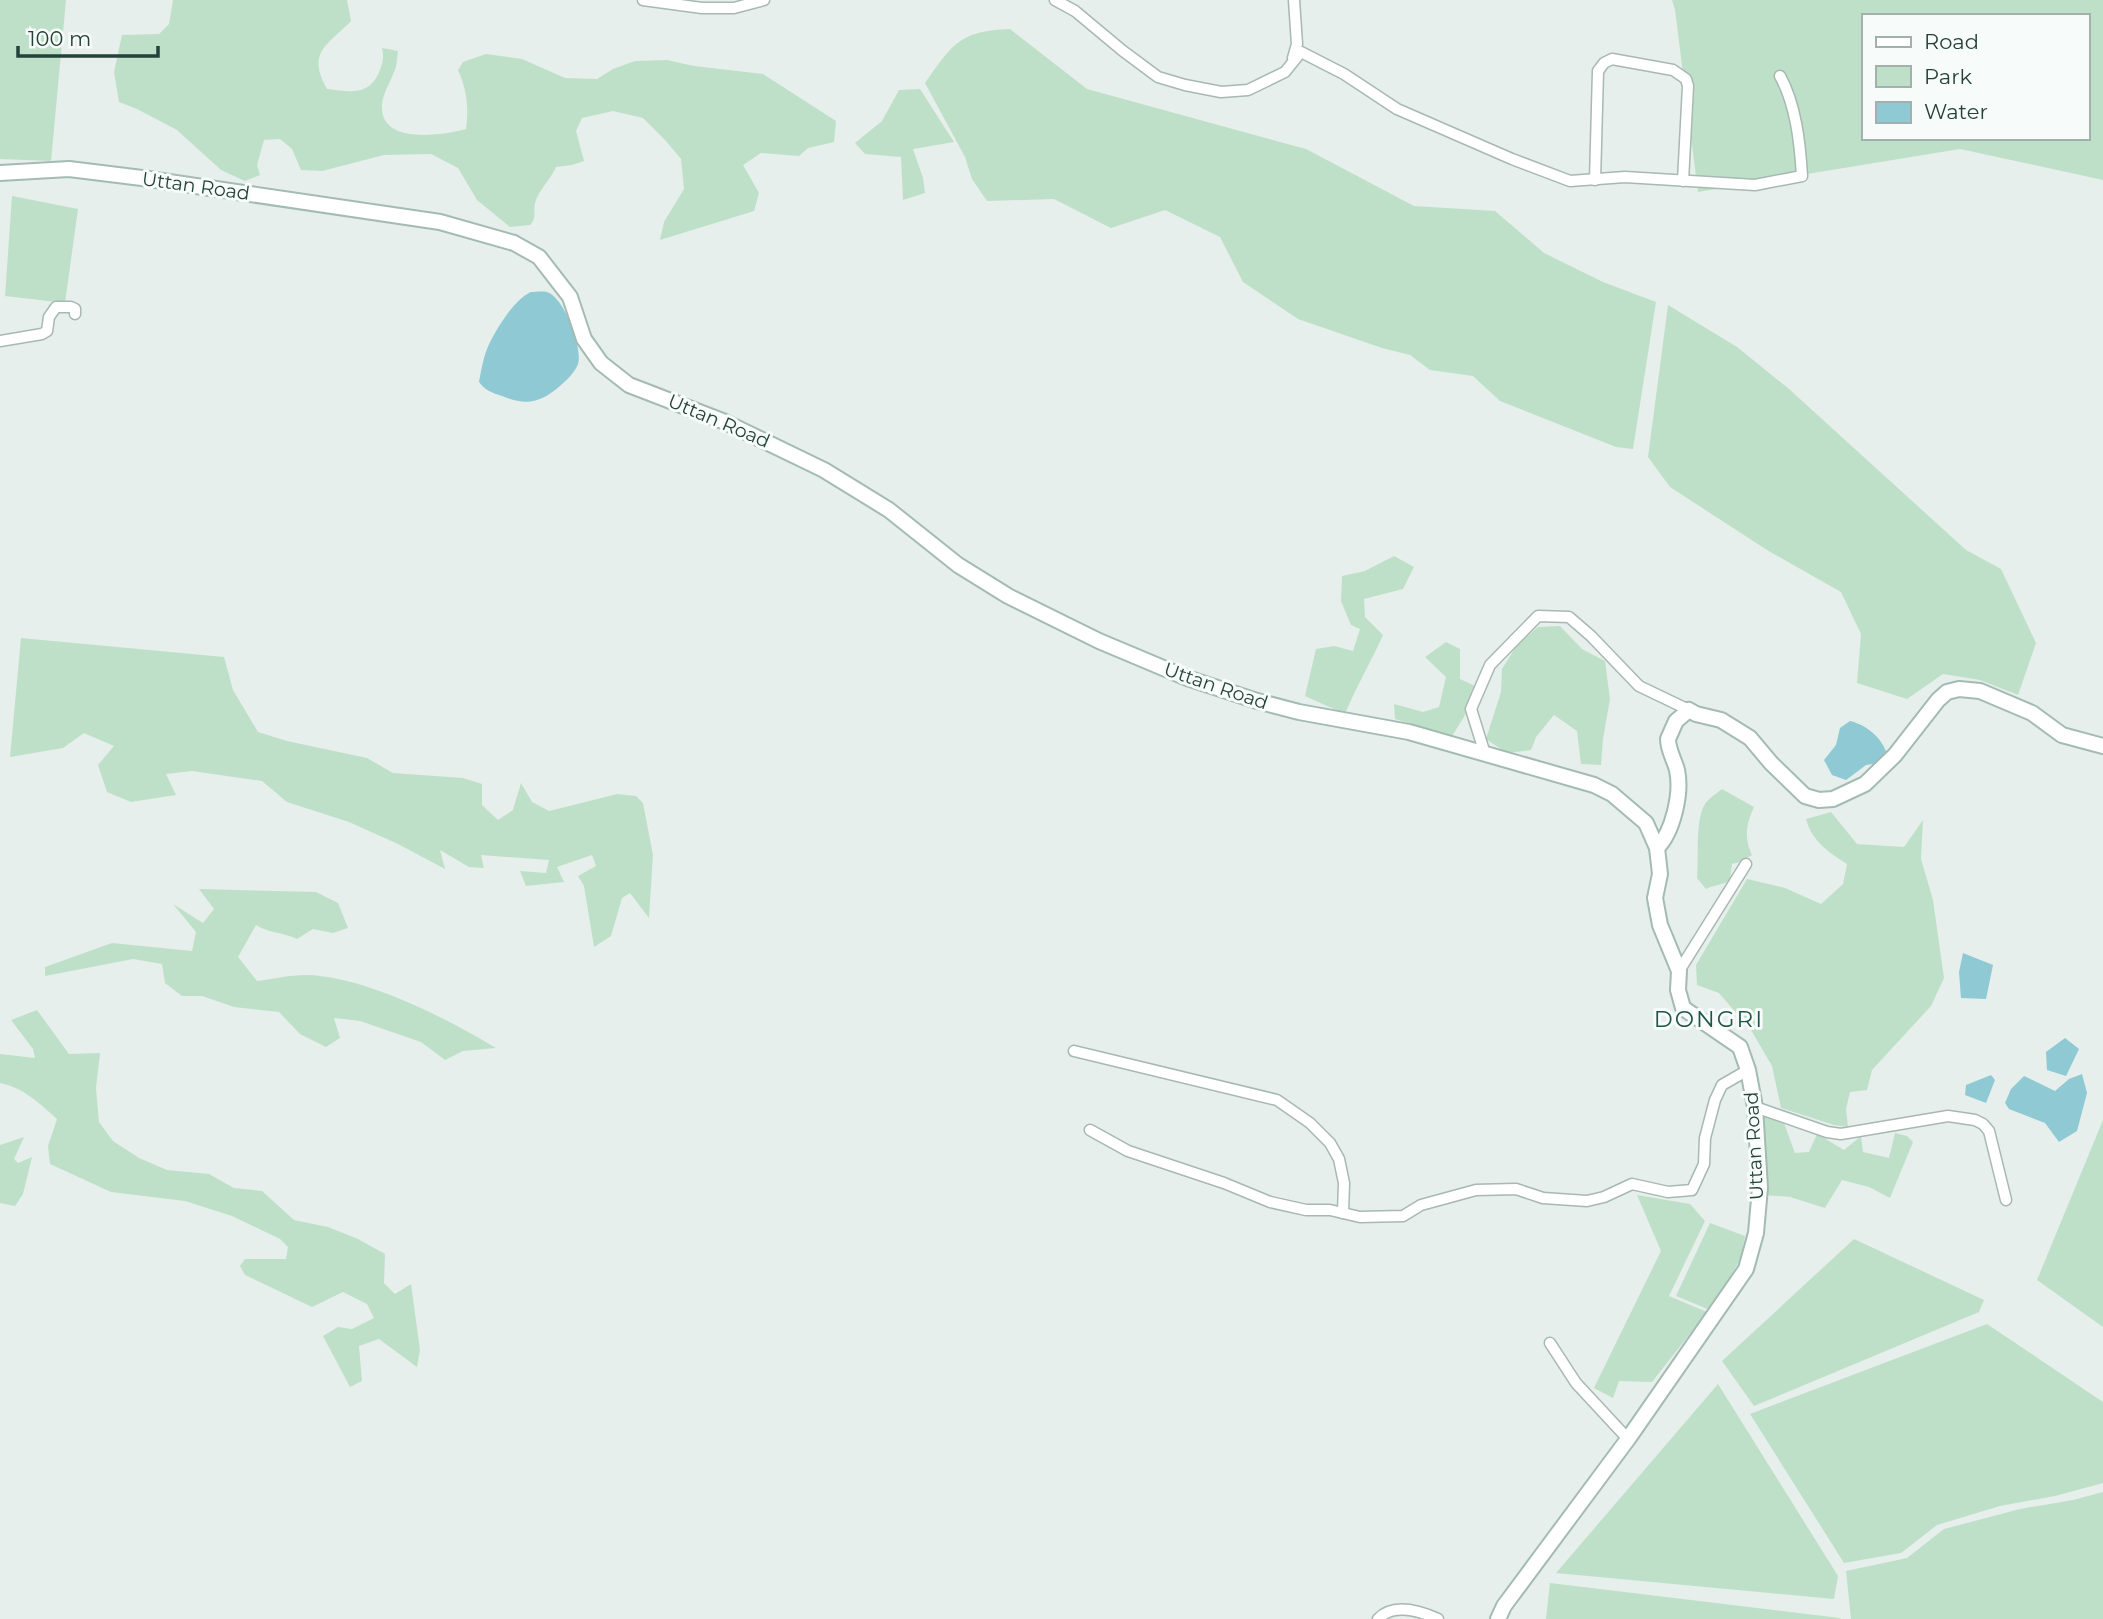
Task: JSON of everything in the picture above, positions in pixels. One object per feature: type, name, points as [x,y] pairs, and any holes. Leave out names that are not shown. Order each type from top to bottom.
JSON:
[{"type":"main road","name":"Uttan Road","points":[[0,173],[69,169],[130,176],[440,222],[514,243],[539,257],[570,297],[584,339],[601,363],[629,385],[725,422],[824,470],[889,510],[958,565],[1008,596],[1099,641],[1187,678],[1299,712],[1409,732],[1594,785],[1612,794],[1646,823],[1657,848],[1660,874],[1655,898],[1660,925],[1679,971],[1678,990],[1683,1008],[1740,1047],[1748,1070],[1755,1107],[1760,1188],[1756,1233],[1746,1269],[1628,1439],[1504,1606],[1498,1619]]},
{"type":"main road","points":[[1657,848],[1669,832],[1678,790],[1676,767],[1668,738],[1676,721],[1689,710],[1721,720],[1750,738],[1770,763],[1805,796],[1819,800],[1833,799],[1865,784],[1895,755],[1938,700],[1947,692],[1959,689],[1980,691],[2032,713],[2063,735],[2103,746]]},
{"type":"street","points":[[643,0],[734,8],[764,0]]},
{"type":"street","points":[[1055,0],[1075,11],[1158,77],[1220,92],[1248,90],[1285,72],[1301,52],[1344,74],[1396,109],[1570,181],[1625,177],[1755,186],[1802,176],[1799,140],[1786,88],[1780,76]]},
{"type":"street","points":[[1290,65],[1297,44],[1294,0]]},
{"type":"street","points":[[1595,180],[1598,71],[1604,63],[1612,59],[1674,70],[1686,79],[1688,86],[1683,181]]},
{"type":"street","points":[[0,341],[47,331],[49,317],[56,307],[71,307],[75,309],[75,314]]},
{"type":"street","points":[[1485,754],[1471,709],[1490,665],[1538,616],[1569,617],[1639,687],[1689,710]]},
{"type":"street","points":[[1679,971],[1746,864]]},
{"type":"street","points":[[1074,1051],[1278,1100],[1310,1123],[1330,1143],[1339,1159],[1344,1183],[1343,1213]]},
{"type":"street","points":[[1090,1130],[1128,1151],[1224,1183],[1270,1202],[1306,1210],[1330,1209],[1360,1217],[1403,1216],[1421,1205],[1476,1190],[1516,1189],[1543,1198],[1587,1200],[1604,1198],[1632,1184],[1668,1192],[1692,1189],[1703,1164],[1705,1138],[1722,1085],[1748,1070]]},
{"type":"street","points":[[1755,1107],[1826,1132],[1840,1134],[1948,1116],[1975,1120],[1989,1131],[2006,1200]]},
{"type":"street","points":[[1550,1343],[1576,1383],[1628,1439]]},
{"type":"street","points":[[1378,1619],[1390,1610],[1421,1613],[1438,1619]]},
{"type":"green space","points":[[0,0],[66,0],[51,161],[0,159]]},
{"type":"green space","points":[[173,0],[347,0],[351,21],[328,43],[319,58],[321,76],[327,89],[344,91],[365,88],[380,70],[382,48],[398,51],[396,67],[384,95],[382,108],[385,120],[392,128],[416,135],[466,129],[466,99],[458,70],[463,62],[486,54],[522,59],[565,78],[597,79],[613,69],[635,61],[667,60],[763,74],[836,121],[834,142],[808,148],[799,156],[761,153],[743,165],[759,193],[754,211],[660,240],[664,222],[684,189],[681,159],[643,118],[613,111],[582,118],[576,131],[584,161],[556,167],[537,198],[530,225],[510,227],[477,200],[458,168],[431,154],[384,155],[322,171],[301,170],[292,149],[280,139],[264,140],[257,165],[260,175],[245,181],[221,170],[177,130],[119,102],[114,72],[122,35],[159,34],[169,24]]},
{"type":"green space","points":[[1672,0],[2103,0],[2103,180],[1960,149],[1698,192]]},
{"type":"green space","points":[[1010,29],[1087,89],[1306,149],[1414,206],[1495,211],[1544,253],[1603,282],[1656,302],[1633,449],[1616,447],[1500,401],[1473,376],[1430,370],[1410,355],[1298,319],[1243,282],[1220,237],[1165,210],[1111,228],[1054,199],[987,201],[972,179],[965,157],[925,83],[943,58],[959,42],[979,33]]},
{"type":"green space","points":[[920,89],[954,142],[913,149],[925,193],[903,200],[901,157],[865,154],[855,143],[882,121],[899,90]]},
{"type":"green space","points":[[12,196],[78,209],[65,303],[5,296]]},
{"type":"green space","points":[[1668,305],[1737,347],[1789,389],[1966,550],[2001,569],[2036,643],[2018,695],[1980,680],[1943,674],[1907,699],[1857,683],[1861,634],[1841,592],[1767,550],[1670,487],[1648,457]]},
{"type":"green space","points":[[1394,556],[1414,567],[1403,589],[1364,599],[1365,617],[1383,635],[1345,714],[1305,696],[1316,649],[1334,646],[1353,651],[1360,629],[1351,625],[1341,601],[1342,576],[1365,571]]},
{"type":"green space","points":[[1560,626],[1582,649],[1605,661],[1610,699],[1601,765],[1581,764],[1577,731],[1554,715],[1536,737],[1531,750],[1507,753],[1486,739],[1501,692],[1502,669],[1517,645],[1538,627]]},
{"type":"green space","points":[[21,638],[224,657],[233,690],[258,732],[367,758],[393,773],[463,778],[482,784],[482,805],[498,820],[513,810],[521,783],[532,802],[549,811],[617,794],[636,796],[643,803],[653,855],[649,918],[630,893],[622,898],[611,936],[594,947],[584,886],[578,876],[596,866],[592,855],[557,867],[564,882],[526,886],[520,871],[546,873],[549,860],[481,855],[484,868],[469,867],[440,850],[445,869],[349,822],[287,802],[262,781],[192,771],[166,774],[176,795],[131,802],[107,792],[98,765],[114,746],[84,733],[63,748],[10,757]]},
{"type":"green space","points":[[1446,642],[1460,649],[1460,679],[1477,687],[1452,736],[1395,719],[1394,704],[1423,712],[1439,707],[1446,677],[1425,657]]},
{"type":"green space","points":[[1722,789],[1754,807],[1747,831],[1752,855],[1732,864],[1730,880],[1706,889],[1697,878],[1700,819],[1705,804]]},
{"type":"green space","points":[[1831,812],[1857,844],[1904,847],[1923,820],[1921,859],[1933,900],[1944,978],[1931,1006],[1872,1070],[1867,1090],[1850,1092],[1846,1109],[1848,1127],[1781,1108],[1772,1066],[1751,1030],[1719,993],[1697,985],[1696,965],[1747,879],[1785,888],[1821,904],[1843,884],[1847,864],[1817,840],[1806,819]]},
{"type":"green space","points":[[199,889],[316,892],[338,903],[348,928],[333,933],[313,929],[297,939],[256,925],[238,957],[257,981],[306,975],[353,983],[429,1012],[496,1048],[463,1051],[445,1060],[421,1042],[360,1021],[334,1018],[340,1038],[326,1047],[300,1034],[279,1012],[234,1007],[202,996],[182,996],[165,983],[162,964],[133,959],[45,976],[45,967],[112,943],[192,951],[196,932],[173,904],[203,923],[214,909]]},
{"type":"green space","points":[[37,1010],[69,1054],[100,1053],[96,1088],[99,1122],[113,1141],[139,1158],[167,1170],[209,1174],[234,1188],[262,1191],[294,1220],[328,1227],[385,1254],[384,1283],[395,1294],[411,1284],[420,1350],[417,1367],[379,1339],[359,1346],[362,1381],[350,1387],[323,1336],[338,1327],[352,1329],[374,1318],[367,1304],[343,1292],[312,1307],[245,1275],[240,1266],[245,1259],[286,1259],[288,1247],[280,1239],[232,1216],[185,1201],[111,1192],[50,1164],[48,1146],[57,1119],[24,1092],[0,1083],[0,1054],[35,1058],[33,1049],[11,1020]]},
{"type":"green space","points":[[1758,1111],[1784,1123],[1795,1153],[1809,1152],[1817,1134],[1844,1150],[1861,1136],[1863,1152],[1889,1158],[1895,1133],[1907,1136],[1913,1142],[1890,1198],[1869,1187],[1842,1180],[1825,1208],[1790,1197],[1764,1195]]},
{"type":"green space","points":[[2103,1120],[2103,1327],[2037,1280]]},
{"type":"green space","points":[[24,1137],[14,1159],[18,1163],[32,1157],[23,1194],[15,1206],[0,1203],[0,1145]]},
{"type":"green space","points":[[1637,1195],[1690,1204],[1705,1221],[1669,1296],[1707,1312],[1652,1382],[1619,1381],[1613,1398],[1594,1388],[1661,1251]]},
{"type":"green space","points":[[1710,1223],[1745,1236],[1740,1260],[1710,1310],[1676,1296]]},
{"type":"green space","points":[[1854,1239],[1984,1300],[1979,1312],[1754,1406],[1722,1361]]},
{"type":"green space","points":[[1987,1324],[2103,1402],[2103,1483],[2055,1496],[2000,1506],[1937,1525],[1901,1553],[1844,1563],[1750,1414]]},
{"type":"green space","points":[[1718,1384],[1838,1576],[1834,1599],[1556,1573]]},
{"type":"green space","points":[[2103,1492],[2103,1619],[1851,1619],[1846,1571],[1907,1558],[1944,1529],[2020,1509]]},
{"type":"green space","points":[[1550,1583],[1840,1618],[1841,1619],[1546,1619]]},
{"type":"water","points":[[531,292],[547,292],[560,303],[571,324],[579,357],[575,370],[561,385],[547,396],[526,402],[495,394],[479,382],[494,334],[518,301]]},
{"type":"water","points":[[1850,721],[1873,733],[1887,754],[1879,763],[1866,765],[1846,780],[1832,775],[1824,760],[1836,745],[1840,728]]},
{"type":"water","points":[[1963,953],[1993,965],[1986,999],[1961,998],[1959,972]]},
{"type":"water","points":[[2065,1038],[2079,1049],[2066,1076],[2047,1070],[2046,1052]]},
{"type":"water","points":[[2082,1074],[2087,1093],[2077,1131],[2059,1142],[2045,1123],[2009,1109],[2005,1103],[2011,1089],[2024,1076],[2055,1091],[2069,1079]]},
{"type":"water","points":[[1991,1075],[1995,1080],[1986,1103],[1965,1095],[1966,1085]]},
{"type":"district","name":"DONGRI","points":[[1709,1019]]}]
